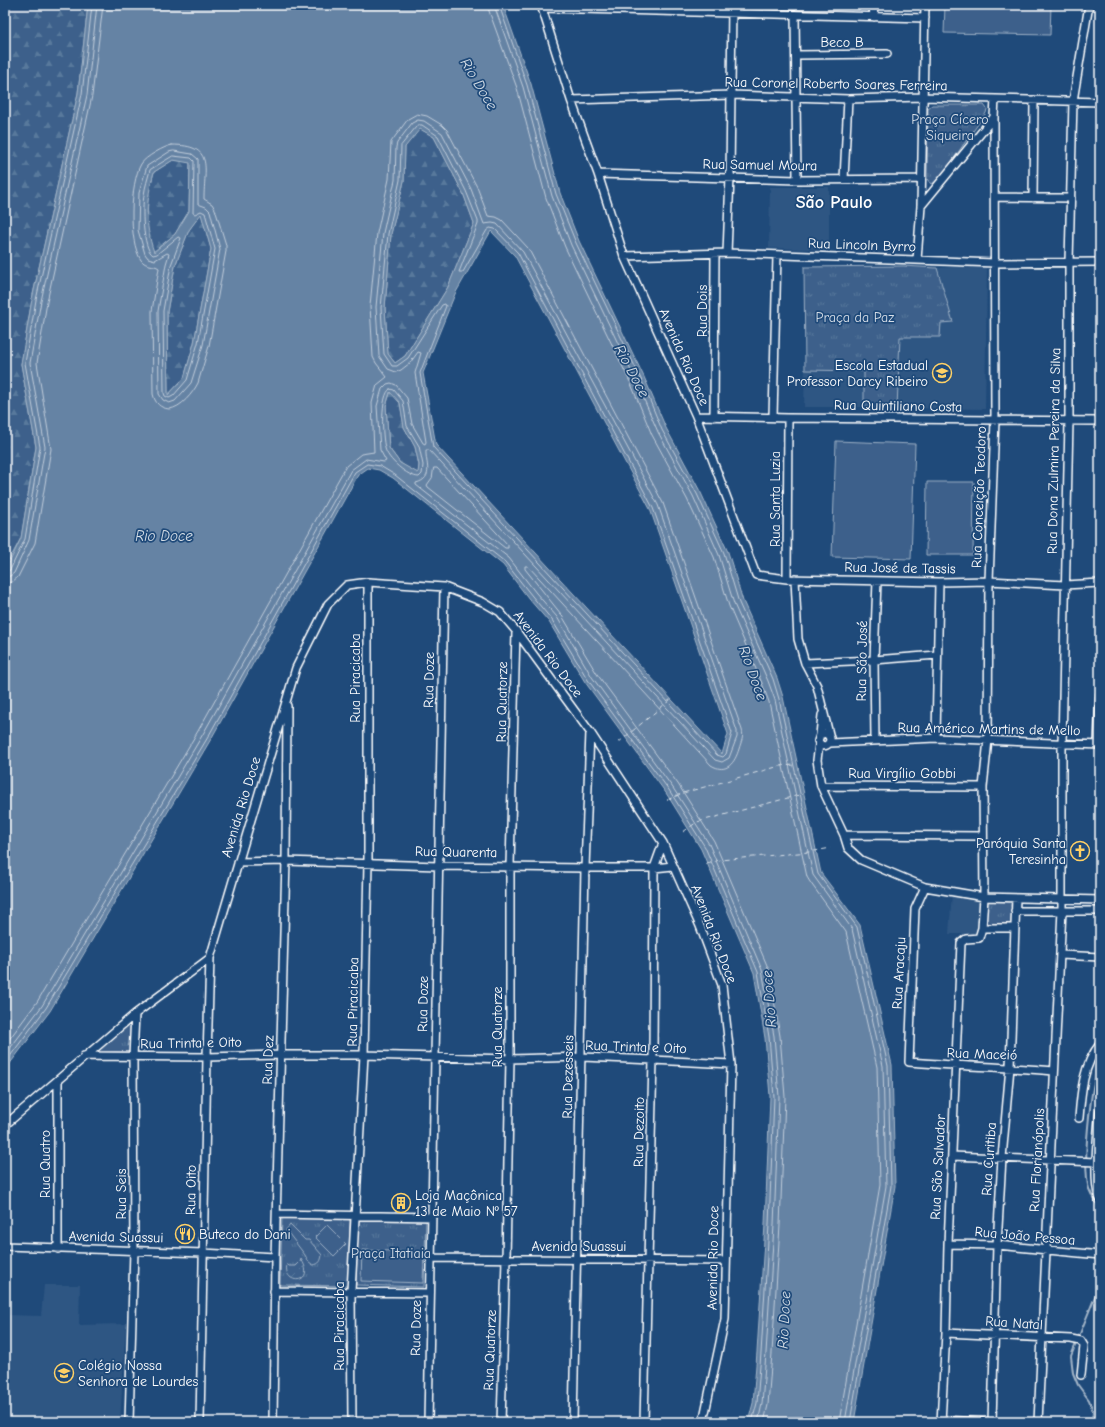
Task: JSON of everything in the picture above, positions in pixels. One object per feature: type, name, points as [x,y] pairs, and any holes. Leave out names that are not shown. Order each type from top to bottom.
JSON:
[{"type":"street","points":[[727,253],[732,95],[732,5]]},
{"type":"street","points":[[873,5],[874,16]]},
{"type":"street","points":[[917,260],[921,206],[925,5]]},
{"type":"street","name":"Rua Dona Zulmira Pereira da Silva","points":[[1061,899],[1062,744],[1069,421],[1069,262],[1073,101],[1089,5]]},
{"type":"street","points":[[541,6],[732,14],[925,18]]},
{"type":"street","name":"Avenida Rio Doce","points":[[541,6],[624,256],[696,416],[756,575],[795,579]]},
{"type":"street","points":[[796,15],[797,180]]},
{"type":"street","name":"Beco B","points":[[797,55],[887,54]]},
{"type":"street","name":"Rua Coronel Roberto Soares Ferreira","points":[[571,100],[732,95],[848,98],[923,97],[1100,102]]},
{"type":"street","points":[[844,179],[848,98]]},
{"type":"street","name":"Rua Conceição Teodoro","points":[[982,928],[984,897],[983,787],[988,740],[989,581],[995,420],[995,99]]},
{"type":"street","points":[[1033,198],[1034,100]]},
{"type":"street","points":[[921,206],[994,117]]},
{"type":"street","name":"Rua Samuel Moura","points":[[598,174],[797,180],[921,179]]},
{"type":"street","points":[[995,198],[1071,198]]},
{"type":"street","name":"Rua Lincoln Byrro","points":[[624,256],[727,253],[995,263],[1100,262]]},
{"type":"street","name":"Rua Dois","points":[[714,416],[715,254]]},
{"type":"street","points":[[773,417],[777,255]]},
{"type":"street","name":"Rua Quintiliano Costa","points":[[696,416],[1100,421]]},
{"type":"street","name":"Rua Santa Luzia","points":[[787,579],[788,418]]},
{"type":"street","points":[[795,579],[798,639],[805,663],[817,686],[830,740],[826,746],[819,744]]},
{"type":"street","name":"Rua José de Tassis","points":[[795,579],[939,582],[989,581],[1065,584],[1100,583]]},
{"type":"street","name":"Rua São José","points":[[875,740],[874,660],[877,581]]},
{"type":"street","name":"Avenida Rio Doce","points":[[210,958],[296,668],[328,604],[347,585],[368,582],[444,587],[483,602],[500,612],[516,631],[590,732],[663,844],[700,926],[722,985],[731,1064],[725,1319],[703,1422]]},
{"type":"street","name":"Rua Piracicaba","points":[[352,1422],[351,1291],[364,1055],[368,863],[368,582]]},
{"type":"street","points":[[936,738],[939,582]]},
{"type":"street","name":"Rua Doze","points":[[428,1422],[444,587]]},
{"type":"street","name":"Rua Quatorze","points":[[501,1422],[510,1059],[510,866],[516,631]]},
{"type":"street","points":[[805,663],[937,655]]},
{"type":"street","points":[[1099,745],[1100,695]]},
{"type":"street","name":"Rua Dez","points":[[273,1422],[274,1291],[282,1054],[286,861],[287,698]]},
{"type":"street","points":[[822,711],[820,734],[817,739],[819,744],[817,760],[821,786],[844,835],[848,848],[861,860],[925,887],[984,897],[1100,900]]},
{"type":"street","name":"Rua Dezesseis","points":[[573,1422],[585,868],[590,732]]},
{"type":"street","points":[[820,734],[827,734],[830,740]]},
{"type":"street","name":"Rua Américo Martins de Mello","points":[[830,740],[936,738],[1099,745]]},
{"type":"street","name":"Rua Virgílio Gobbi","points":[[821,786],[983,787]]},
{"type":"street","points":[[844,835],[983,836]]},
{"type":"street","name":"Rua Dezoito","points":[[644,1422],[653,1060],[654,868],[663,844]]},
{"type":"street","name":"Rua Quarenta","points":[[238,862],[286,861],[438,866],[585,868],[654,868],[673,866]]},
{"type":"street","name":"Rua Aracaju","points":[[909,1062],[915,909],[925,887]]},
{"type":"street","name":"Rua Curitiba","points":[[992,1422],[997,1245],[1002,1158],[1010,1067],[1016,898]]},
{"type":"street","name":"Rua Florianópolis","points":[[1038,1422],[1062,910],[1061,899]]},
{"type":"street","points":[[1015,911],[1100,911]]},
{"type":"street","points":[[982,928],[1014,928]]},
{"type":"street","name":"Rua São Salvador","points":[[941,1421],[946,1333],[948,1244],[957,1066],[961,943],[966,939],[980,938],[982,928]]},
{"type":"street","points":[[1060,955],[1100,957]]},
{"type":"street","points":[[5,1125],[135,1014],[210,958]]},
{"type":"street","name":"Rua Oito","points":[[200,1422],[210,958]]},
{"type":"street","name":"Rua Seis","points":[[129,1422],[134,1250],[133,1057],[135,1014]]},
{"type":"street","points":[[1079,1118],[1082,1089],[1087,1068],[1094,1052],[1100,1044]]},
{"type":"street","name":"Rua Trinta e Oito","points":[[84,1056],[207,1057],[282,1054],[510,1059],[582,1057],[731,1064]]},
{"type":"street","name":"Rua Maceió","points":[[909,1062],[957,1066],[1010,1067],[1054,1071]]},
{"type":"street","name":"Rua Quatro","points":[[58,1080],[58,1249]]},
{"type":"street","points":[[1100,1110],[1096,1162],[1097,1194],[1100,1199]]},
{"type":"street","points":[[952,1156],[1096,1162]]},
{"type":"street","points":[[277,1214],[432,1217]]},
{"type":"street","name":"Rua João Pessoa","points":[[948,1244],[997,1245],[1100,1255]]},
{"type":"street","name":"Avenida Suassui","points":[[5,1246],[58,1249],[134,1250],[275,1257]]},
{"type":"street","name":"Avenida Suassui","points":[[432,1258],[726,1261]]},
{"type":"street","points":[[274,1291],[430,1293]]},
{"type":"street","name":"Rua Natal","points":[[946,1333],[1081,1341],[1084,1346],[1081,1375]]},
{"type":"street","points":[[941,1421],[983,1422]]},
{"type":"shaded area","points":[[770,187],[829,187],[829,250],[769,248]]},
{"type":"shaded area","name":"Escola Estadual Professor Darcy Ribeiro","points":[[987,265],[985,409],[897,408],[900,337],[940,337],[941,323],[953,322],[937,268]]},
{"type":"shaded area","points":[[805,370],[865,371],[864,407],[804,407]]},
{"type":"shaded area","points":[[952,893],[981,897],[977,934],[949,934]]},
{"type":"shaded area","name":"Colégio Nossa Senhora de Lourdes","points":[[44,1285],[80,1285],[79,1325],[126,1324],[120,1422],[5,1422],[5,1315],[41,1316]]},
{"type":"green space","points":[[5,5],[88,5],[78,93],[32,299],[21,364],[36,447],[21,538],[5,568]]},
{"type":"green space","points":[[945,5],[1051,5],[1050,35],[944,33]]},
{"type":"green space","name":"Praça Cícero Siqueira","points":[[932,105],[984,105],[987,109],[986,113],[937,182],[931,184],[927,179],[928,108]]},
{"type":"green space","points":[[419,128],[434,137],[463,193],[474,223],[448,287],[405,356],[395,363],[388,354],[385,308],[391,234],[404,181],[405,147]]},
{"type":"green space","points":[[173,160],[190,162],[189,211],[175,234],[153,252],[147,229],[148,195],[154,172]]},
{"type":"green space","points":[[201,213],[211,249],[194,343],[184,378],[168,395],[167,312],[175,266],[189,230]]},
{"type":"green space","name":"Praça da Paz","points":[[903,266],[937,268],[953,322],[941,323],[940,337],[900,337],[897,408],[864,407],[864,371],[805,370],[804,267]]},
{"type":"green space","points":[[391,391],[400,403],[404,427],[415,447],[419,465],[418,474],[400,463],[389,448],[386,406]]},
{"type":"green space","points":[[836,441],[915,444],[911,559],[832,557]]},
{"type":"green space","points":[[927,482],[974,482],[973,555],[926,555]]},
{"type":"green space","points":[[987,899],[1013,900],[1012,926],[986,925]]},
{"type":"green space","points":[[135,1014],[133,1057],[84,1056]]},
{"type":"green space","name":"Praça Itatiaia","points":[[282,1217],[350,1219],[348,1286],[280,1285]]},
{"type":"green space","name":"Praça Itatiaia","points":[[358,1218],[426,1220],[424,1287],[356,1285]]},
{"type":"green space","points":[[290,1225],[305,1240],[309,1240],[322,1255],[319,1263],[313,1265],[308,1261],[286,1230]]},
{"type":"green space","points":[[327,1225],[346,1244],[334,1256],[315,1237]]},
{"type":"green space","points":[[362,1250],[424,1252],[423,1283],[361,1281]]},
{"type":"green space","points":[[301,1259],[305,1267],[305,1274],[303,1278],[298,1280],[289,1276],[287,1264],[289,1266],[296,1266]]},
{"type":"water","name":"Rio Doce","points":[[88,5],[503,5],[531,84],[560,193],[579,241],[644,377],[666,428],[701,493],[728,552],[743,601],[777,678],[783,697],[821,873],[860,925],[892,1065],[895,1186],[854,1422],[748,1422],[753,1403],[757,1352],[765,1224],[770,1096],[765,1038],[754,973],[701,849],[666,793],[585,682],[549,622],[503,565],[393,478],[379,470],[368,468],[358,475],[211,739],[50,1011],[5,1070],[5,572],[21,538],[36,447],[21,364],[32,299],[78,93]],"holes":[[[420,129],[434,137],[463,193],[474,223],[448,287],[405,356],[395,363],[388,354],[385,308],[391,234],[404,181],[405,147]],[[173,160],[190,163],[189,211],[175,234],[154,252],[147,222],[149,193],[154,172]],[[201,214],[211,249],[194,343],[184,378],[168,395],[167,312],[175,266],[189,230]],[[491,231],[515,256],[650,509],[728,734],[722,754],[436,445],[423,373],[455,294]],[[390,392],[400,403],[404,427],[415,447],[419,465],[418,473],[400,463],[389,448],[386,406]]]},
{"type":"waterway","points":[[1100,1063],[1096,1074],[1090,1106],[1086,1163],[1089,1189],[1095,1202],[1100,1208]]},
{"type":"waterway","points":[[1092,1422],[1093,1411],[1089,1400],[1078,1385],[1073,1373],[1071,1356],[1100,1284]]},
{"type":"ferry route","points":[[618,743],[671,699]]},
{"type":"ferry route","points":[[667,800],[683,793],[780,766],[795,765]]},
{"type":"ferry route","points":[[683,832],[697,822],[803,794]]},
{"type":"ferry route","points":[[706,863],[720,860],[809,852],[831,848]]},
{"type":"place","name":"Escola Estadual Professor Darcy Ribeiro","points":[[942,373]]},
{"type":"place","name":"Paróquia Santa Teresinha","points":[[1080,851]]},
{"type":"place","name":"Loja Maçônica 13 de Maio Nº 57","points":[[401,1203]]},
{"type":"place","name":"Buteco do Dani","points":[[185,1234]]},
{"type":"place","name":"Colégio Nossa Senhora de Lourdes","points":[[64,1373]]},
{"type":"district","name":"São Paulo","points":[[834,202]]}]
